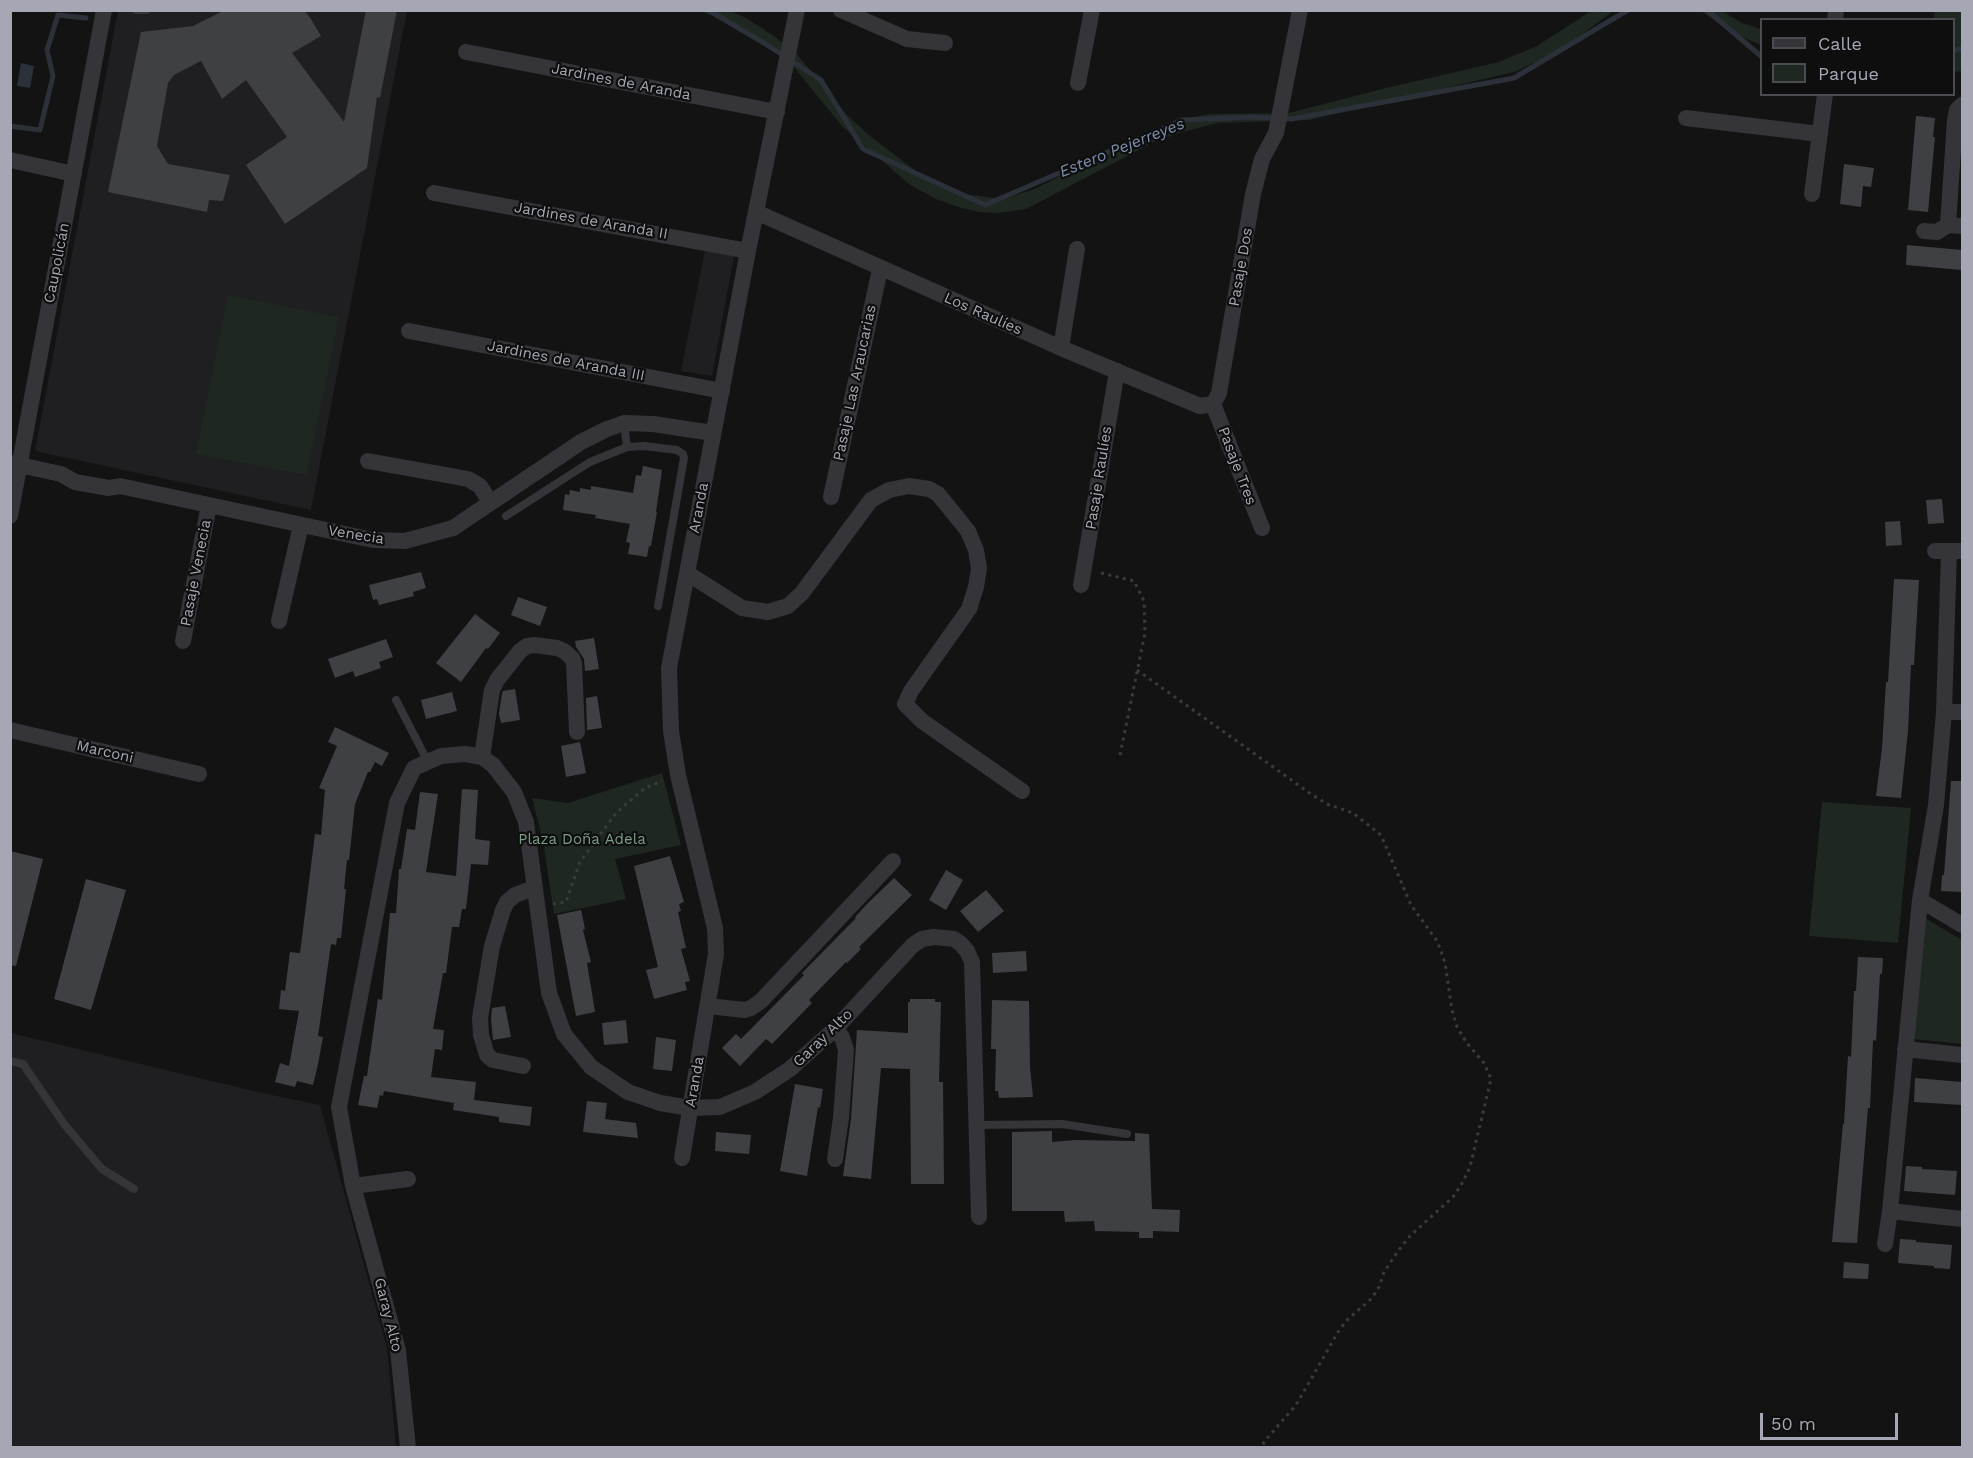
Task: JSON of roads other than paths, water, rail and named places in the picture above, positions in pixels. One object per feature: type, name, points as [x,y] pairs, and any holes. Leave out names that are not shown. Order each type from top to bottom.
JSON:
[{"type":"street","name":"Caupolicán","points":[[10,516],[15,464],[74,174],[104,10]]},
{"type":"street","name":"Aranda","points":[[682,1158],[716,954],[715,928],[678,775],[671,731],[669,668],[748,251],[797,10]]},
{"type":"street","points":[[841,10],[907,39],[945,43]]},
{"type":"street","points":[[1078,83],[1092,10]]},
{"type":"street","name":"Pasaje Dos","points":[[1213,404],[1219,393],[1253,194],[1262,159],[1276,133],[1300,10]]},
{"type":"street","name":"Jardines de Aranda","points":[[466,52],[777,112]]},
{"type":"street","points":[[1812,194],[1825,96]]},
{"type":"street","points":[[1924,231],[1937,232],[1955,226],[1955,120],[1957,110],[1962,105]]},
{"type":"street","points":[[1686,118],[1820,134]]},
{"type":"street","points":[[10,160],[74,174]]},
{"type":"street","name":"Jardines de Aranda II","points":[[434,193],[748,251]]},
{"type":"street","name":"Los Raulíes","points":[[756,213],[1061,348],[1200,406],[1213,404]]},
{"type":"street","points":[[1061,348],[1077,249]]},
{"type":"street","name":"Pasaje Las Araucarias","points":[[831,497],[880,268]]},
{"type":"street","name":"Jardines de Aranda III","points":[[409,331],[722,391]]},
{"type":"street","name":"Pasaje Raulíes","points":[[1083,577],[1117,371]]},
{"type":"street","name":"Pasaje Tres","points":[[1213,404],[1262,528]]},
{"type":"street","name":"Venecia","points":[[15,464],[61,474],[75,482],[108,488],[120,486],[373,540],[405,541],[453,528],[581,442],[624,423],[653,424],[713,433]]},
{"type":"street","points":[[368,461],[468,478],[480,486],[490,502]]},
{"type":"street","points":[[687,573],[742,608],[768,612],[788,606],[802,593],[871,500],[889,490],[909,486],[928,489],[938,494],[968,531],[976,550],[979,568],[969,609],[905,704],[922,721],[1022,791]]},
{"type":"street","name":"Pasaje Venecia","points":[[183,641],[209,505]]},
{"type":"street","points":[[279,621],[301,525]]},
{"type":"street","points":[[1885,1244],[1920,900],[1936,805],[1944,712],[1949,551]]},
{"type":"street","points":[[482,757],[492,690],[514,658],[527,646],[557,648],[572,658],[577,732]]},
{"type":"street","points":[[1944,712],[1962,712]]},
{"type":"street","name":"Marconi","points":[[10,730],[199,774]]},
{"type":"street","name":"Garay Alto","points":[[408,1448],[398,1350],[352,1186],[339,1107],[397,803],[414,768],[441,756],[465,754],[482,757],[493,765],[513,792],[526,822],[549,993],[564,1034],[591,1067],[628,1092],[660,1103],[690,1108],[720,1107],[755,1092],[790,1069],[835,1029],[905,952],[922,939],[934,937],[954,939],[961,944],[972,962],[979,1217]]},
{"type":"street","points":[[709,1006],[744,1010],[761,1001],[893,861]]},
{"type":"street","points":[[523,1066],[493,1060],[487,1055],[481,1035],[480,1018],[492,946],[503,910],[507,902],[515,895],[534,888]]},
{"type":"street","points":[[1920,900],[1962,925]]},
{"type":"street","points":[[835,1029],[842,1037],[846,1050],[841,1118],[835,1159]]},
{"type":"street","points":[[1905,1049],[1962,1055]]},
{"type":"street","points":[[352,1186],[408,1179]]},
{"type":"street","points":[[1890,1211],[1962,1219]]},
{"type":"lane","points":[[136,10],[147,10]]},
{"type":"lane","points":[[624,423],[627,447]]},
{"type":"lane","points":[[506,516],[590,462],[627,447],[677,450],[683,454],[684,458],[658,606]]},
{"type":"lane","points":[[396,700],[428,762]]},
{"type":"lane","points":[[10,1061],[23,1064],[64,1124],[102,1169],[134,1189]]},
{"type":"lane","points":[[976,1125],[1062,1124],[1127,1134]]},
{"type":"waterway","name":"Estero Pejerreyes","points":[[708,10],[821,80],[863,149],[985,205],[1182,120],[1252,117],[1292,119],[1514,78],[1628,10]]},
{"type":"waterway","name":"Estero Pejerreyes","points":[[1707,10],[1760,55]]},
{"type":"waterway","name":"Estero Pejerreyes","points":[[10,126],[40,130],[53,76],[47,50],[58,15],[86,18]]},
{"type":"waterway","name":"Estero Pejerreyes","points":[[1955,51],[1962,48]]},
{"type":"park label","name":"Plaza Doña Adela","points":[[582,840]]}]
